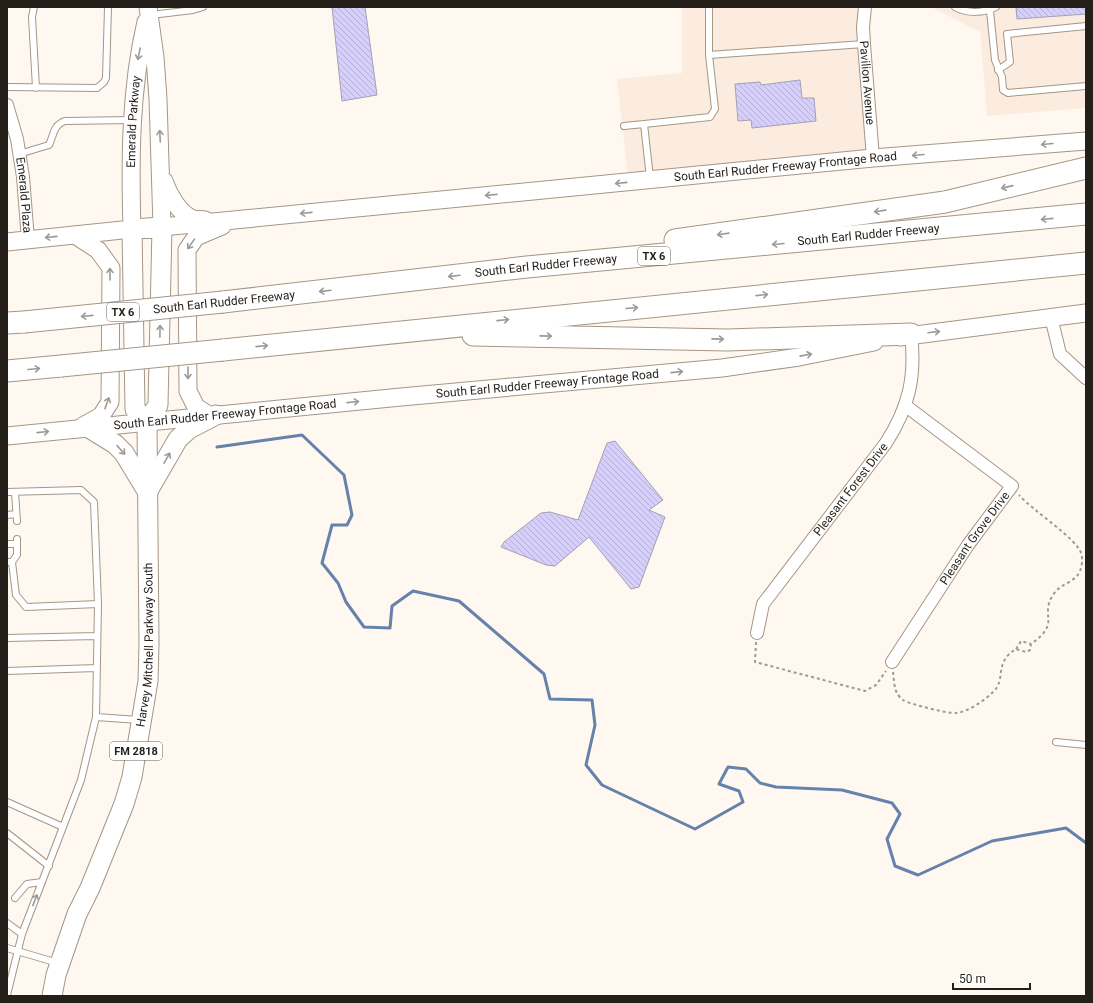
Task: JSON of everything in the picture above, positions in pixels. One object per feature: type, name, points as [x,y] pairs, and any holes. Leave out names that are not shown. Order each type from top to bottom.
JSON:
[{"type":"highway","points":[[527,267],[568,256],[945,202],[1086,168]]},
{"type":"highway","name":"South Earl Rudder Freeway","points":[[15,323],[223,302],[527,267],[1086,214]]},
{"type":"highway","points":[[7,371],[1086,263]]},
{"type":"highway","points":[[381,333],[728,340],[912,334]]},
{"type":"main road","name":"Emerald Parkway","points":[[132,229],[131,187],[138,58],[148,11]]},
{"type":"main road","name":"Emerald Parkway","points":[[148,11],[155,57],[162,226]]},
{"type":"main road","name":"South Earl Rudder Freeway Frontage Road","points":[[7,242],[873,158],[1086,141]]},
{"type":"main road","points":[[161,175],[169,194],[177,205],[192,219],[220,221]]},
{"type":"main road","points":[[94,233],[118,219],[127,204],[131,187]]},
{"type":"main road","points":[[213,416],[196,407],[188,391],[187,250],[196,237],[237,220]]},
{"type":"main road","points":[[132,229],[135,409],[147,422],[158,406],[162,226]]},
{"type":"main road","points":[[74,235],[98,250],[111,268],[110,402],[101,416],[84,428],[115,444],[124,453],[147,492],[178,439],[189,429],[213,416]]},
{"type":"main road","name":"South Earl Rudder Freeway Frontage Road","points":[[7,436],[722,368],[799,357],[912,334],[1086,313]]},
{"type":"main road","name":"Harvey Mitchell Parkway South","points":[[52,996],[60,963],[77,914],[90,888],[124,804],[132,777],[142,720],[148,681],[147,422]]},
{"type":"street","name":"Pavilion Avenue","points":[[865,7],[863,26],[873,158]]},
{"type":"street","name":"Emerald Plaza","points":[[7,105],[23,177],[28,240]]},
{"type":"street","points":[[1051,317],[1060,354],[1086,378]]},
{"type":"street","name":"Pleasant Forest Drive","points":[[757,633],[763,604],[886,443],[897,426],[906,406],[913,376],[914,358],[912,334]]},
{"type":"street","name":"Pleasant Grove Drive","points":[[892,662],[968,545],[1012,486],[906,406]]},
{"type":"lane","points":[[34,7],[32,16],[36,88]]},
{"type":"lane","points":[[7,87],[97,88],[104,82],[108,7]]},
{"type":"lane","points":[[148,11],[193,10],[203,7]]},
{"type":"lane","points":[[624,126],[710,118],[715,109],[709,55],[709,7]]},
{"type":"lane","points":[[955,7],[966,12],[990,11],[996,7]]},
{"type":"lane","points":[[990,11],[995,60],[1002,77],[1003,90],[1008,93],[1086,86]]},
{"type":"lane","points":[[998,70],[1010,62],[1007,34],[1086,26]]},
{"type":"lane","points":[[709,55],[864,44]]},
{"type":"lane","points":[[19,154],[49,145],[54,131],[59,123],[66,121],[134,120]]},
{"type":"lane","points":[[644,124],[651,180]]},
{"type":"lane","points":[[7,492],[81,490],[94,502],[98,604],[96,718],[81,780],[22,934],[16,952],[7,995]]},
{"type":"lane","points":[[7,515],[16,518],[15,492]]},
{"type":"lane","points":[[7,544],[17,542],[17,555],[9,562],[16,595],[26,607],[98,604]]},
{"type":"lane","points":[[7,638],[97,636]]},
{"type":"lane","points":[[7,671],[96,668]]},
{"type":"lane","points":[[96,718],[142,720]]},
{"type":"lane","points":[[1056,742],[1086,745]]},
{"type":"lane","points":[[7,802],[63,827]]},
{"type":"lane","points":[[7,833],[49,866]]},
{"type":"lane","points":[[15,898],[28,884],[42,882]]},
{"type":"lane","points":[[7,923],[22,934]]},
{"type":"lane","points":[[7,948],[16,952],[60,963]]},
{"type":"path","points":[[1012,486],[1028,505],[1074,543],[1081,552],[1082,557],[1080,571],[1075,579],[1061,586],[1054,593],[1047,605],[1049,618],[1048,629],[1031,644],[1030,650],[1026,652],[1016,649]]},
{"type":"path","points":[[757,633],[755,662],[864,691],[876,685],[892,662]]},
{"type":"path","points":[[892,662],[897,692],[904,700],[946,712],[958,713],[978,704],[993,692],[997,687],[1004,660],[1009,653],[1016,649],[1021,641],[1031,644]]},
{"type":"shaded area","points":[[682,7],[860,7],[869,155],[628,177],[617,79],[682,73]]},
{"type":"shaded area","points":[[931,7],[1086,7],[1086,108],[987,116],[980,32]]},
{"type":"building","points":[[332,7],[365,7],[377,95],[342,101]]},
{"type":"building","points":[[1016,7],[1086,7],[1086,14],[1017,19]]},
{"type":"building","points":[[800,80],[802,98],[814,98],[816,121],[752,128],[751,120],[738,121],[735,84],[760,82],[761,85]]},
{"type":"building","points":[[615,441],[663,500],[649,510],[665,517],[639,587],[631,589],[589,537],[555,566],[546,565],[501,547],[504,542],[541,513],[550,512],[578,520],[607,443]]},
{"type":"waterway","points":[[217,447],[302,435],[344,475],[352,515],[347,525],[332,525],[322,563],[338,583],[346,602],[364,627],[390,628],[392,606],[413,591],[459,601],[544,674],[550,699],[592,700],[595,725],[586,765],[602,785],[695,829],[743,802],[739,791],[719,784],[728,767],[746,769],[760,783],[776,787],[842,790],[892,803],[900,814],[887,839],[895,866],[918,875],[992,841],[1066,828],[1086,843]]}]
